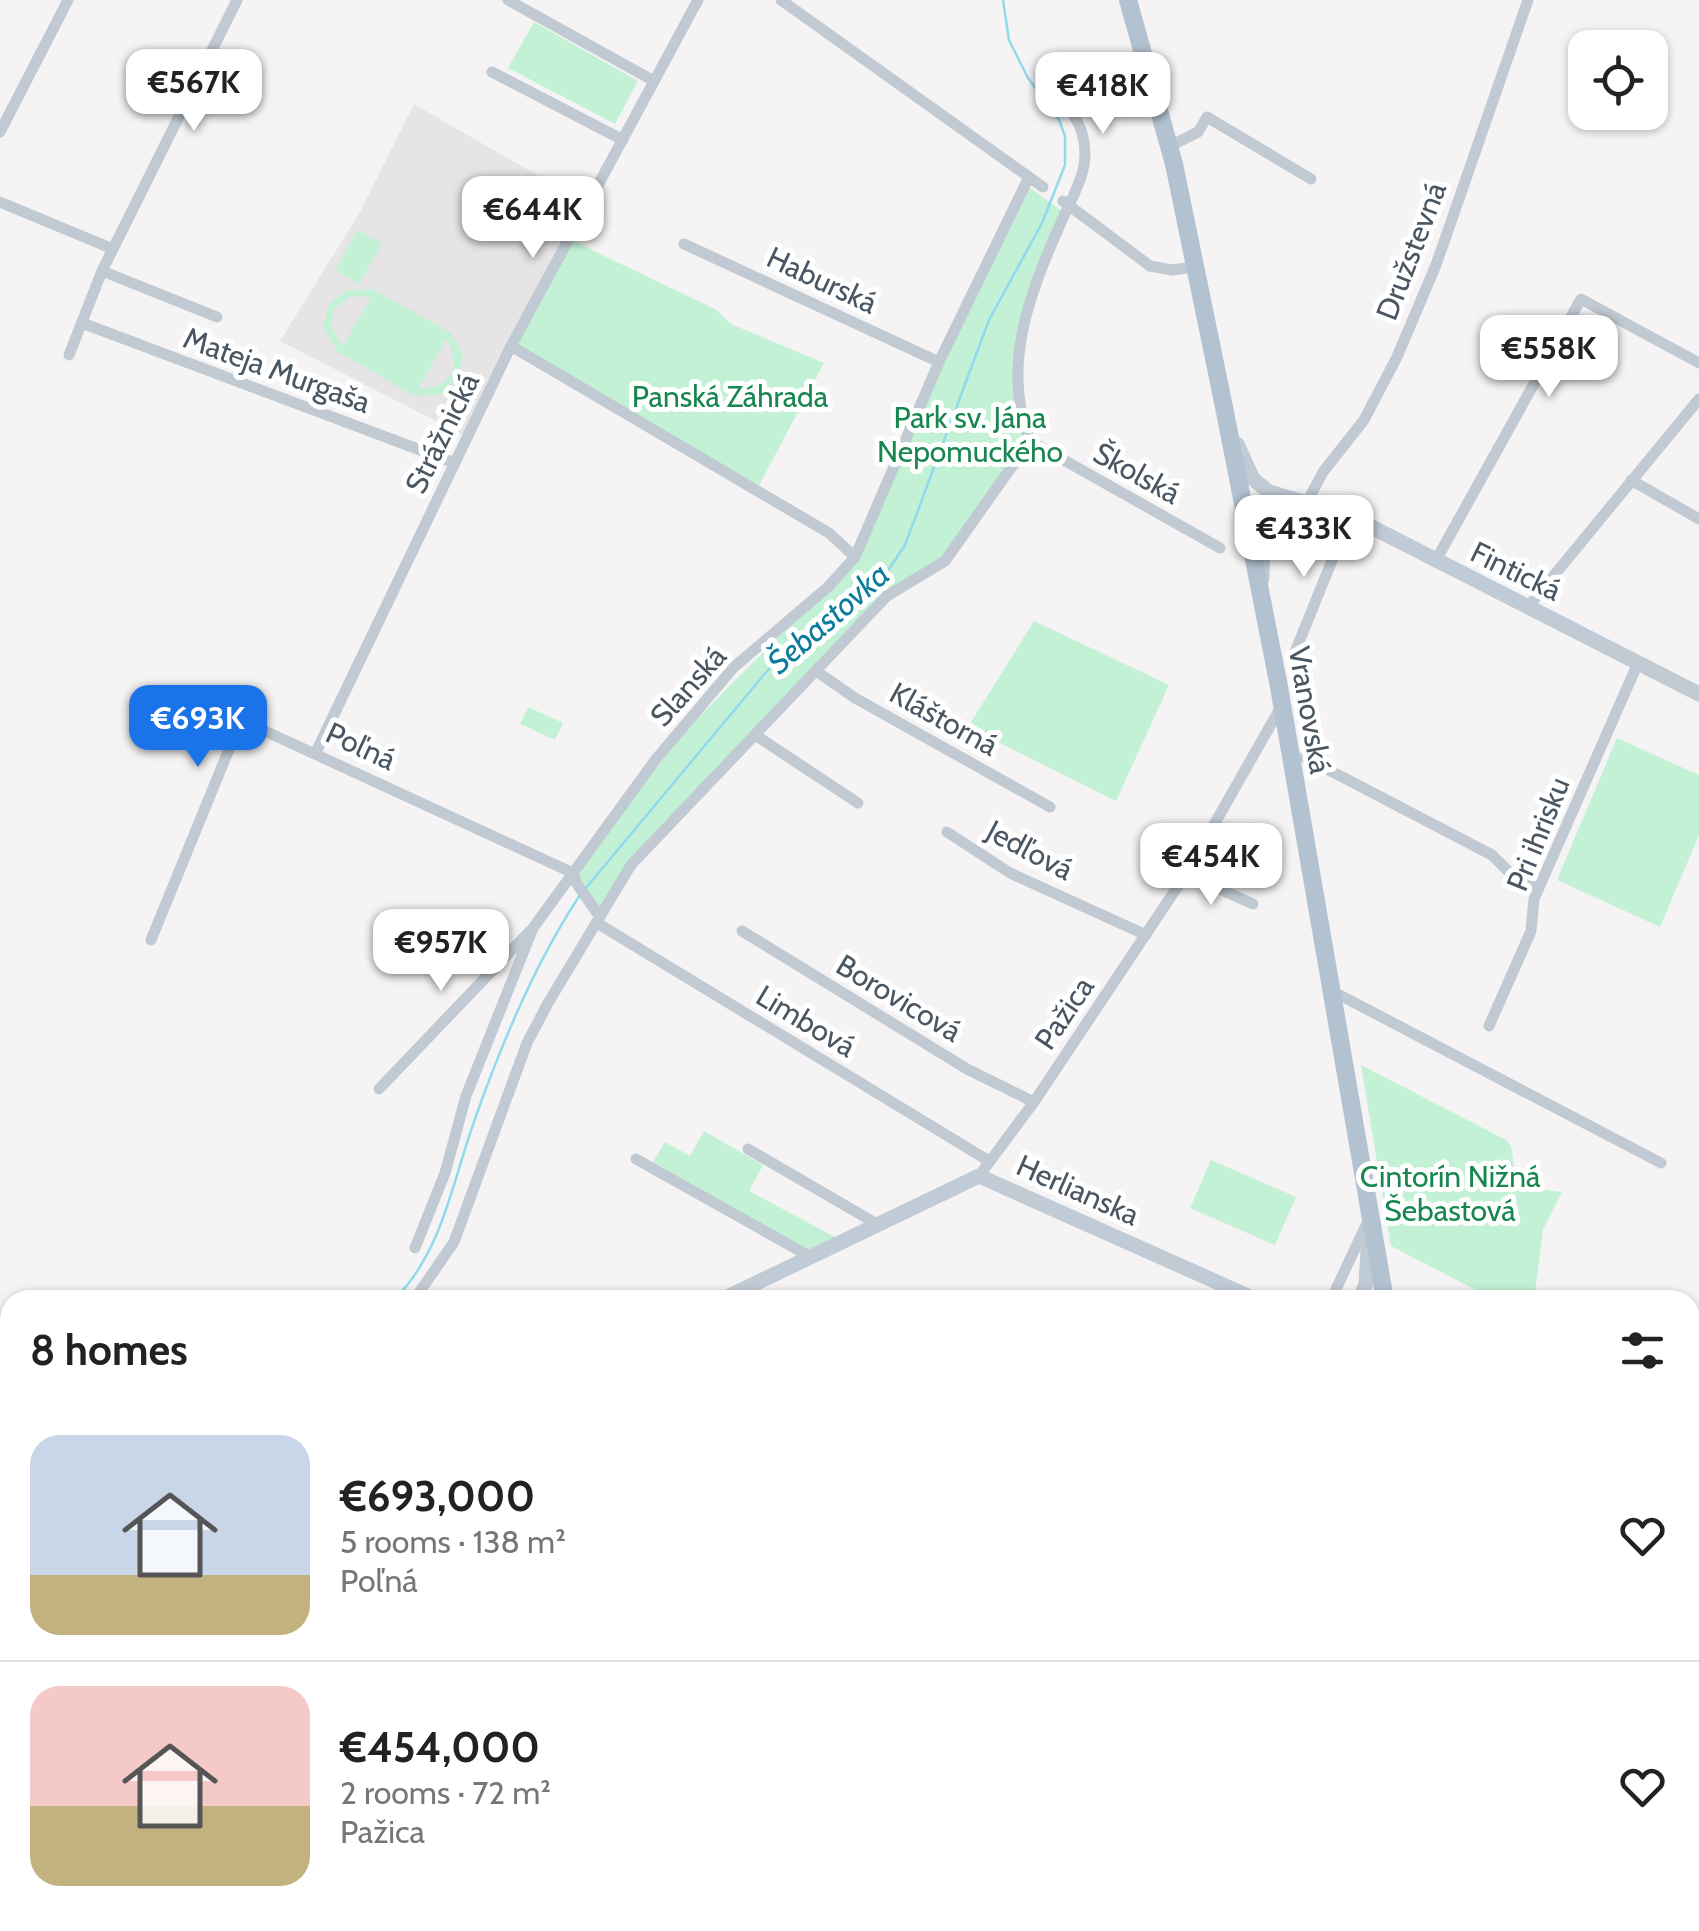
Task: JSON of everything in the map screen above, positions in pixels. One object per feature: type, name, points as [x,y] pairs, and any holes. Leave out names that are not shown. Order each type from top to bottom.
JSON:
[{"type":"main road","name":"Vranovská","points":[[1128,0],[1170,146],[1224,407],[1282,704],[1383,1290]]},
{"type":"street","points":[[0,132],[68,0]]},
{"type":"street","points":[[70,355],[102,271],[237,0]]},
{"type":"street","points":[[508,0],[654,81]]},
{"type":"street","name":"Strážnická","points":[[316,752],[511,346],[698,0]]},
{"type":"street","points":[[781,0],[1043,187]]},
{"type":"street","name":"Družstevná","points":[[1308,502],[1323,472],[1364,420],[1398,357],[1436,265],[1528,0]]},
{"type":"street","points":[[492,72],[622,140]]},
{"type":"street","points":[[421,1290],[454,1242],[528,1043],[548,1002],[631,865],[886,596],[945,561],[1030,441],[1021,419],[1017,390],[1026,306],[1067,204],[1082,183],[1084,151],[1082,131],[1045,84]]},
{"type":"street","points":[[1170,146],[1198,132],[1207,117],[1311,179]]},
{"type":"street","name":"Slanská","points":[[414,1248],[444,1173],[466,1096],[533,928],[575,879],[656,759],[734,667],[828,586],[855,557],[938,362],[1029,177]]},
{"type":"street","points":[[0,202],[113,249]]},
{"type":"street","points":[[1067,204],[1150,266],[1172,270],[1195,267]]},
{"type":"street","name":"Haburská","points":[[684,244],[938,362]]},
{"type":"street","points":[[102,271],[218,317]]},
{"type":"street","points":[[1434,562],[1581,299],[1699,363]]},
{"type":"street","name":"Mateja Murgaša","points":[[82,324],[455,463]]},
{"type":"street","points":[[511,346],[829,533],[855,557]]},
{"type":"street","points":[[1528,607],[1699,399]]},
{"type":"street","points":[[1224,407],[1253,479],[1279,495]]},
{"type":"street","name":"Školská","points":[[1030,441],[1220,548]]},
{"type":"street","points":[[1631,480],[1699,519]]},
{"type":"street","points":[[1242,512],[1279,495]]},
{"type":"street","name":"Fintická","points":[[1279,495],[1350,516],[1699,694]]},
{"type":"street","points":[[1265,618],[1263,547],[1268,532],[1282,516],[1308,502]]},
{"type":"street","points":[[1242,512],[1282,516]]},
{"type":"street","points":[[1293,657],[1350,516]]},
{"type":"street","name":"Pri ihrisku","points":[[1489,1026],[1530,931],[1538,890],[1638,663]]},
{"type":"street","name":"Kláštorná","points":[[816,670],[855,698],[1025,801],[1050,806]]},
{"type":"street","name":"Pažica","points":[[979,1176],[1145,938],[1186,874],[1282,704]]},
{"type":"street","name":"Poľná","points":[[151,940],[241,720],[316,752],[575,879],[597,916]]},
{"type":"street","points":[[755,735],[858,803]]},
{"type":"street","name":"Vranovská","points":[[1304,757],[1492,855],[1508,871],[1538,890]]},
{"type":"street","name":"Jedľová","points":[[947,832],[1010,873],[1145,938]]},
{"type":"street","points":[[1186,874],[1253,904]]},
{"type":"street","name":"Jedľová","points":[[1005,878],[1145,938]]},
{"type":"street","name":"Limbová","points":[[597,916],[988,1161]]},
{"type":"street","points":[[378,1089],[533,928]]},
{"type":"street","name":"Borovicová","points":[[742,931],[967,1069],[1034,1102]]},
{"type":"street","points":[[492,970],[514,980]]},
{"type":"street","points":[[1332,991],[1662,1164]]},
{"type":"street","points":[[748,1148],[877,1224]]},
{"type":"street","points":[[636,1159],[810,1256]]},
{"type":"street","name":"Herlianska","points":[[742,1290],[979,1176],[1235,1290]]},
{"type":"street","points":[[1336,1290],[1370,1214]]},
{"type":"street","points":[[1363,1290],[1370,1214]]},
{"type":"shaded area","points":[[414,104],[589,205],[467,437],[280,341],[360,212]]},
{"type":"green space","points":[[534,22],[638,81],[615,124],[508,68]]},
{"type":"green space","name":"Park sv. Jána Nepomuckého","points":[[1030,188],[1067,215],[1058,229],[1020,345],[1018,384],[1031,444],[958,545],[887,596],[663,831],[601,915],[574,876],[683,733],[854,561],[918,410]]},
{"type":"green space","points":[[357,230],[382,243],[359,284],[335,270]]},
{"type":"green space","name":"Panská Záhrada","points":[[571,240],[715,309],[731,324],[824,363],[756,491],[511,346]]},
{"type":"green space","points":[[373,289],[451,333],[463,354],[458,379],[440,395],[415,396],[338,352],[323,328],[328,305],[348,290]],"holes":[[[351,296],[371,297],[343,346],[331,327],[334,309]],[[446,339],[454,359],[451,374],[439,385],[418,389]]]},
{"type":"green space","points":[[1034,621],[1169,685],[1116,801],[968,727]]},
{"type":"green space","points":[[528,707],[563,723],[555,740],[520,724]]},
{"type":"green space","points":[[1617,738],[1699,775],[1699,835],[1660,927],[1557,880]]},
{"type":"green space","name":"Cintorín Nižná Šebastová","points":[[1361,1065],[1506,1140],[1511,1146],[1517,1186],[1562,1192],[1543,1229],[1535,1290],[1476,1290],[1391,1246]]},
{"type":"green space","points":[[704,1131],[763,1165],[749,1191],[846,1243],[819,1257],[653,1162],[665,1142],[690,1156]]},
{"type":"green space","points":[[1211,1160],[1296,1197],[1275,1245],[1190,1208]]},
{"type":"waterway","name":"Šebastovka","points":[[585,889],[773,664],[883,578],[905,545],[989,320],[1042,223],[1065,165],[1065,136],[1059,120],[1028,78],[1009,40],[1003,0]]},
{"type":"waterway","name":"Šebastovka","points":[[403,1290],[435,1238],[508,1032],[548,948],[580,895]]}]
